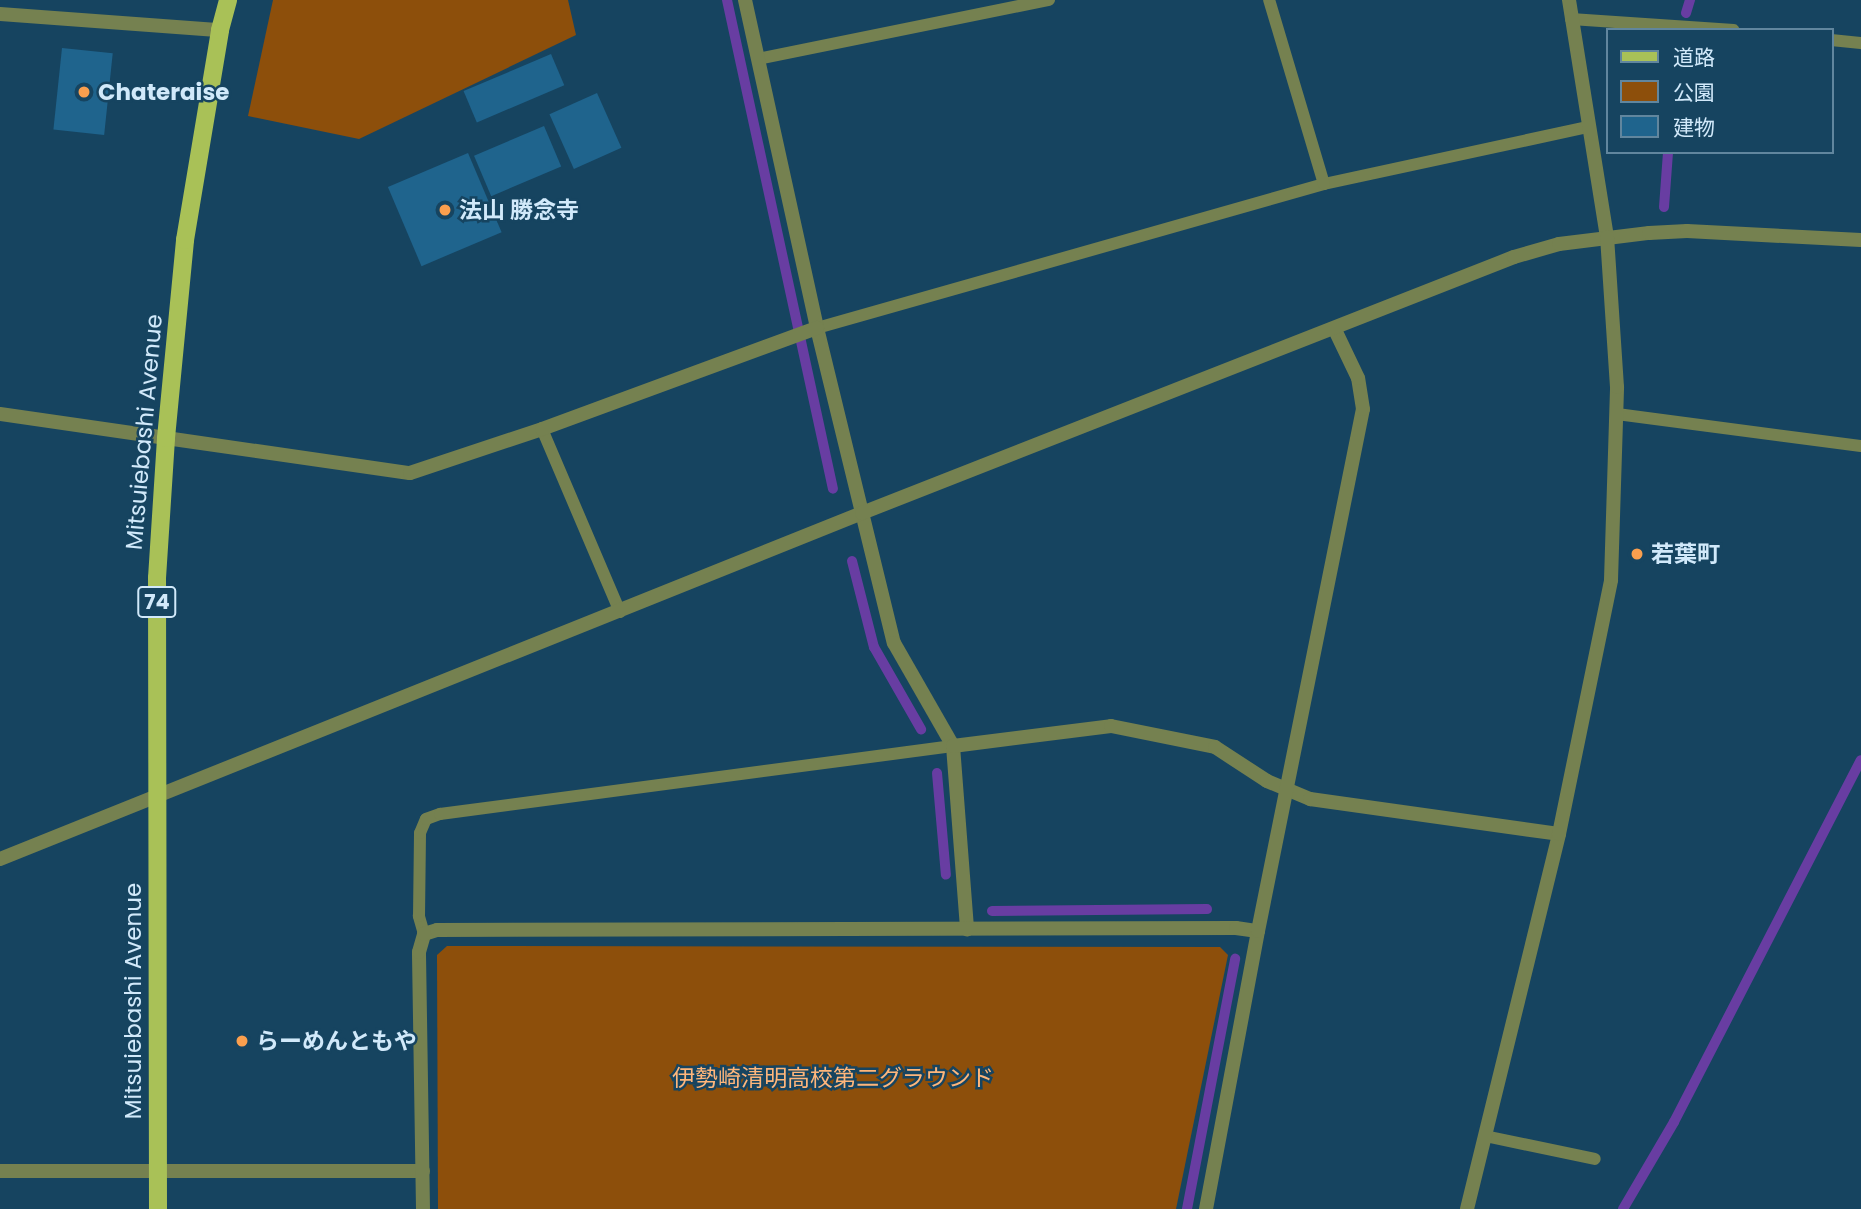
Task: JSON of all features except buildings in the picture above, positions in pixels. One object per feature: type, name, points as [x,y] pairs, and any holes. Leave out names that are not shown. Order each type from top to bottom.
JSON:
[{"type":"main road","name":"Mitsuiebashi Avenue","points":[[158,1209],[157,578],[166,438],[185,240],[220,30],[228,0]]},
{"type":"street","points":[[745,0],[817,328],[894,643],[953,746],[968,929]]},
{"type":"street","points":[[1467,1209],[1559,834],[1611,580],[1617,414],[1607,237],[1587,127],[1569,0]]},
{"type":"street","points":[[0,14],[220,30]]},
{"type":"street","points":[[0,859],[862,513],[1514,257],[1559,244],[1607,237],[1687,231],[1861,240]]},
{"type":"street","points":[[0,414],[410,473],[542,429],[817,328]]},
{"type":"street","points":[[1206,1209],[1258,931],[1289,790],[1363,410],[1358,378],[1334,328]]},
{"type":"street","points":[[953,746],[1111,726],[1215,747],[1267,781],[1310,799],[1559,834]]},
{"type":"street","points":[[423,1209],[419,952],[424,934],[437,930],[1236,928],[1258,931]]},
{"type":"street","points":[[0,1171],[423,1171]]},
{"type":"lane","points":[[758,59],[1049,0]]},
{"type":"lane","points":[[1269,0],[1324,184]]},
{"type":"lane","points":[[1570,19],[1704,28]]},
{"type":"lane","points":[[1833,40],[1861,43]]},
{"type":"lane","points":[[817,328],[1324,184],[1587,127]]},
{"type":"lane","points":[[1617,414],[1861,446]]},
{"type":"lane","points":[[542,429],[620,612]]},
{"type":"lane","points":[[424,934],[419,916],[420,833],[426,819],[440,814],[953,746]]},
{"type":"lane","points":[[1485,1136],[1595,1159]]},
{"type":"green space","points":[[273,0],[568,0],[576,35],[359,139],[248,116]]},
{"type":"green space","name":"伊勢崎清明高校第二グラウンド","points":[[447,946],[1220,947],[1228,955],[1176,1209],[438,1209],[437,955]]},
{"type":"waterway","points":[[727,0],[833,489]]},
{"type":"waterway","points":[[1686,13],[1690,0]]},
{"type":"waterway","points":[[1664,207],[1668,154]]},
{"type":"waterway","points":[[852,561],[874,647],[921,729]]},
{"type":"waterway","points":[[1623,1209],[1674,1122],[1861,760]]},
{"type":"waterway","points":[[937,773],[946,875]]},
{"type":"waterway","points":[[992,911],[1207,909]]},
{"type":"waterway","points":[[1187,1209],[1235,959]]},
{"type":"place","name":"Chateraise","points":[[84,92]]},
{"type":"place","name":"法山 勝念寺","points":[[445,210]]},
{"type":"place","name":"若葉町","points":[[1637,554]]},
{"type":"place","name":"らーめんともや","points":[[242,1041]]}]
